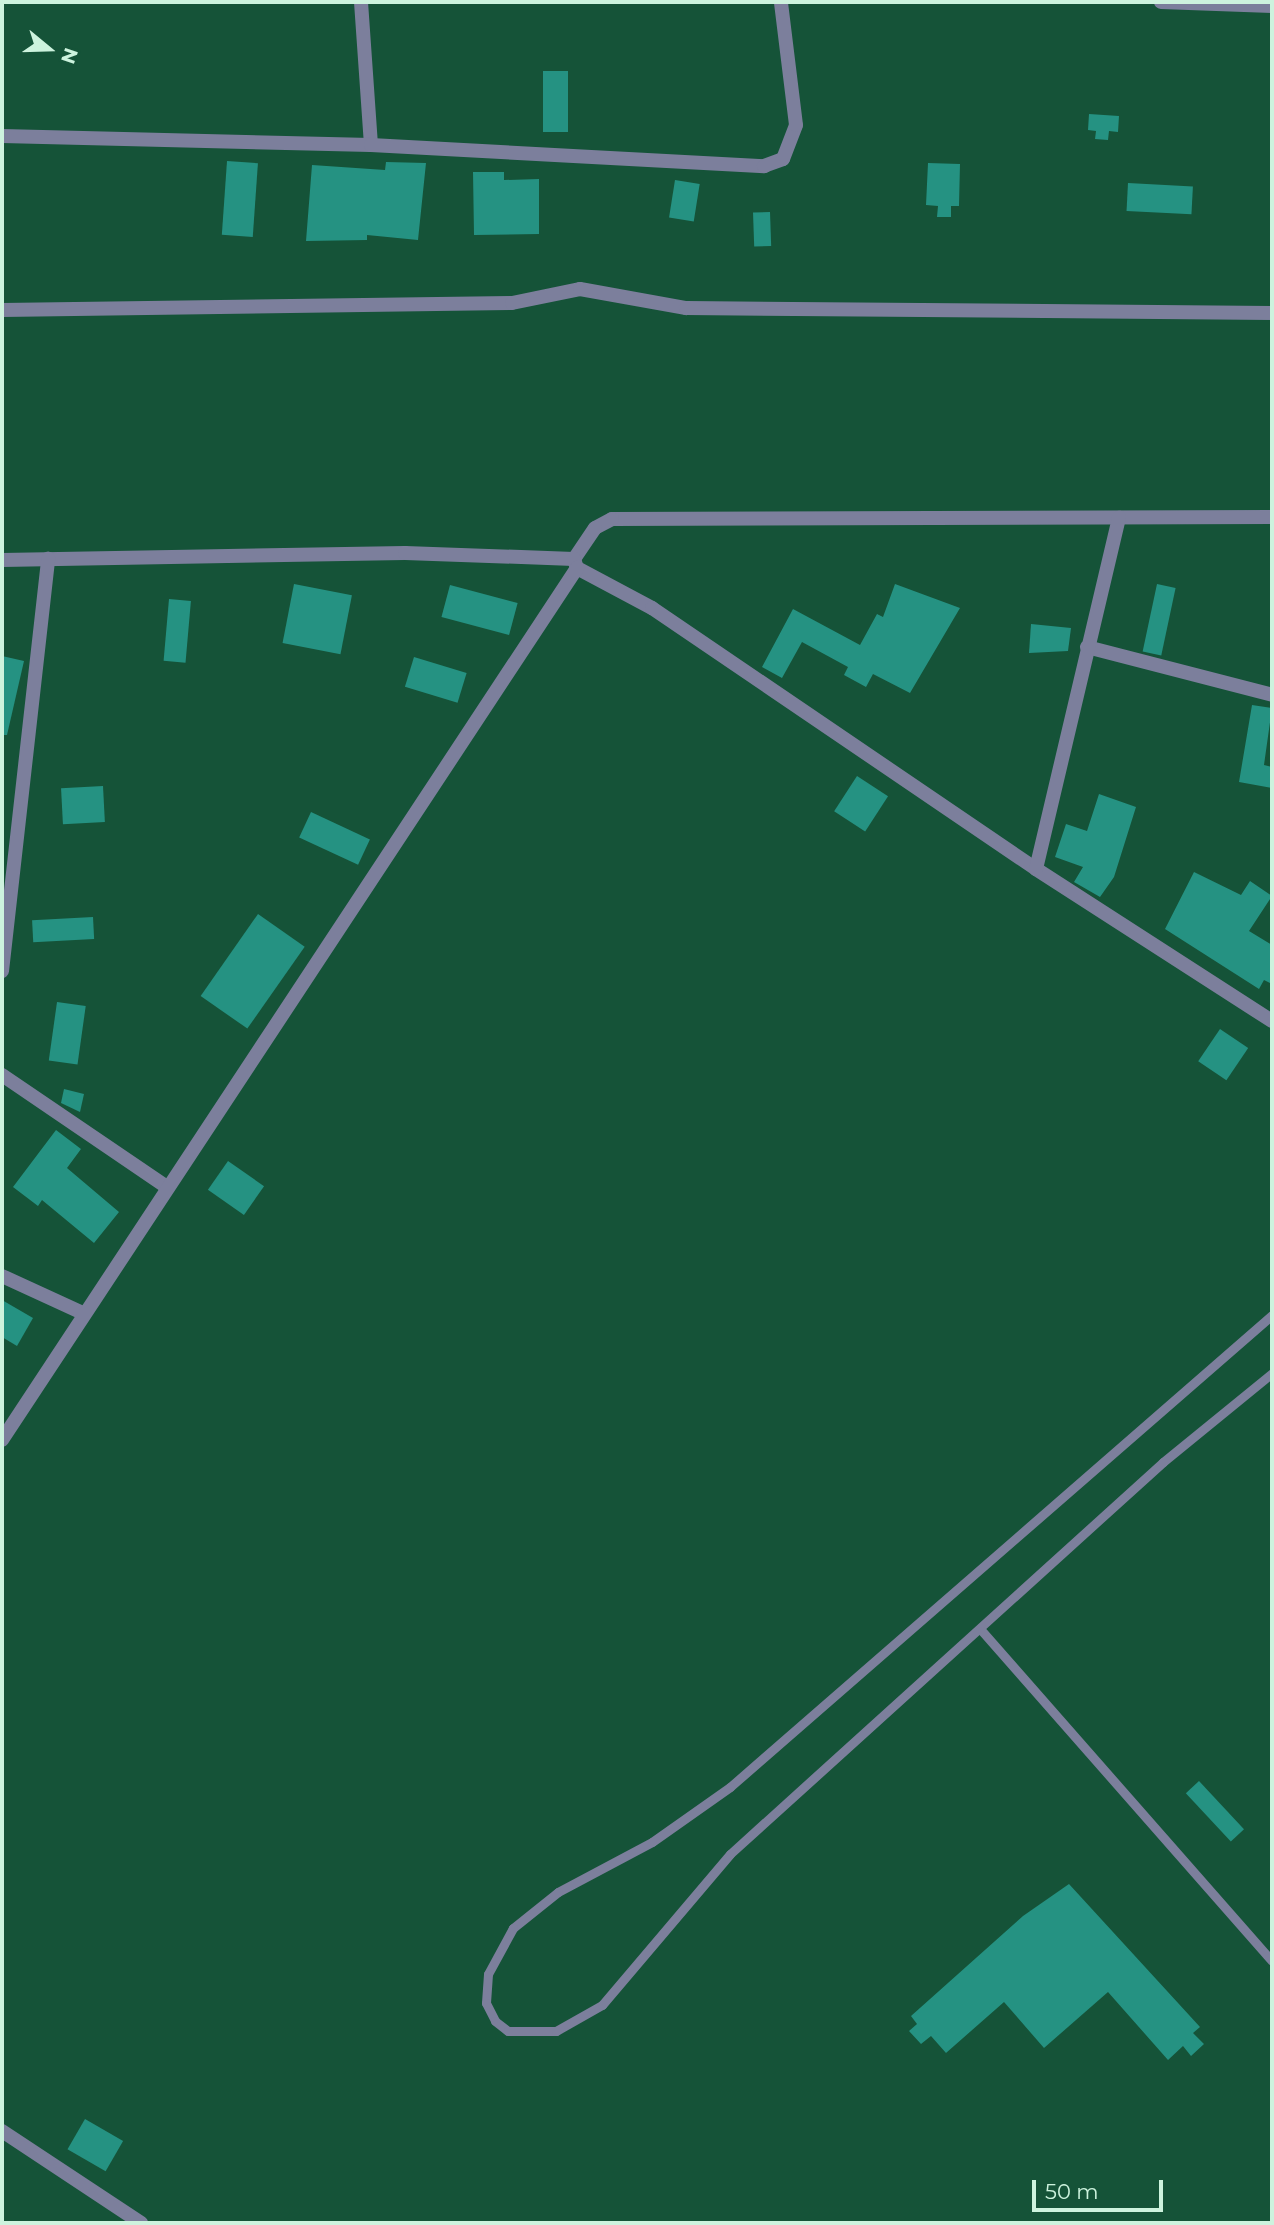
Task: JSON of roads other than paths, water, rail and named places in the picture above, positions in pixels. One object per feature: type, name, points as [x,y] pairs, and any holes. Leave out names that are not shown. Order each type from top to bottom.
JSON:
[{"type":"street","points":[[361,2],[371,145]]},
{"type":"street","points":[[2,136],[371,145],[764,166],[783,159],[796,125],[781,2]]},
{"type":"street","points":[[1161,2],[1272,6]]},
{"type":"street","points":[[2,310],[512,303],[580,289],[686,308],[1272,313]]},
{"type":"street","points":[[2,1440],[575,563],[582,541],[612,519],[1006,514],[1119,518],[1272,517]]},
{"type":"street","points":[[1036,869],[1119,518]]},
{"type":"street","points":[[2,560],[405,553],[575,563],[652,608],[838,730],[1036,869],[1272,1021]]},
{"type":"street","points":[[2,971],[48,559]]},
{"type":"street","points":[[1087,647],[1272,695]]},
{"type":"street","points":[[2,1075],[167,1187]]},
{"type":"street","points":[[2,1276],[83,1313]]},
{"type":"street","points":[[2,2131],[141,2223]]},
{"type":"lane","points":[[1272,1315],[730,1787],[652,1842],[558,1892],[513,1928],[488,1974],[486,2003],[495,2021],[508,2031],[556,2031],[602,2005],[730,1854],[982,1631],[1163,1462],[1272,1373]]},
{"type":"lane","points":[[982,1631],[1272,1961]]}]
